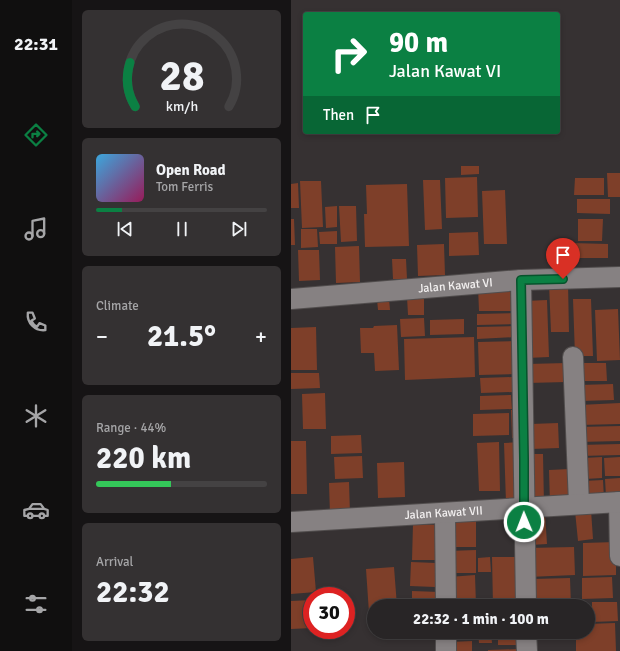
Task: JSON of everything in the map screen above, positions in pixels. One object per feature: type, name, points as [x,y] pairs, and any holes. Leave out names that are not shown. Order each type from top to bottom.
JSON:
[{"type":"street","name":"Jalan Kawat VI","points":[[291,299],[521,280],[620,277]]},
{"type":"street","points":[[521,280],[526,599]]},
{"type":"street","points":[[573,357],[579,504]]},
{"type":"street","points":[[620,502],[620,556]]},
{"type":"street","name":"Jalan Kawat VII","points":[[291,522],[445,514],[620,502]]},
{"type":"street","points":[[445,514],[446,599]]},
{"type":"street","points":[[446,639],[447,651]]},
{"type":"street","points":[[526,639],[527,651]]},
{"type":"building","points":[[461,166],[479,166],[479,174],[461,175]]},
{"type":"building","points":[[607,173],[620,173],[620,197],[608,197]]},
{"type":"building","points":[[477,177],[478,217],[446,218],[445,178]]},
{"type":"building","points":[[575,178],[604,178],[604,195],[574,195]]},
{"type":"building","points":[[423,180],[440,180],[442,229],[425,230]]},
{"type":"building","points":[[300,181],[321,181],[323,227],[302,228]]},
{"type":"building","points":[[298,183],[299,208],[291,208],[291,184]]},
{"type":"building","points":[[407,184],[409,246],[365,247],[364,214],[367,214],[366,185]]},
{"type":"building","points":[[505,190],[507,244],[484,244],[482,191]]},
{"type":"building","points":[[577,199],[610,199],[610,214],[577,213]]},
{"type":"building","points":[[337,206],[337,227],[326,228],[325,207]]},
{"type":"building","points":[[339,206],[356,206],[357,241],[341,242]]},
{"type":"building","points":[[291,219],[294,219],[295,245],[291,245]]},
{"type":"building","points":[[578,219],[603,219],[602,241],[578,241]]},
{"type":"building","points":[[301,229],[317,229],[318,247],[301,248]]},
{"type":"building","points":[[337,231],[337,244],[320,244],[319,232]]},
{"type":"building","points":[[478,232],[479,255],[449,256],[449,233]]},
{"type":"building","points":[[570,243],[608,244],[608,258],[570,258]]},
{"type":"building","points":[[444,244],[445,275],[418,276],[417,245]]},
{"type":"building","points":[[359,246],[360,282],[336,283],[335,247]]},
{"type":"building","points":[[298,250],[319,250],[320,280],[299,281]]},
{"type":"building","points":[[392,259],[406,259],[407,279],[393,279]]},
{"type":"building","points":[[549,283],[568,283],[569,332],[551,332]]},
{"type":"building","points":[[511,286],[512,311],[479,311],[478,287]]},
{"type":"building","points":[[424,296],[424,315],[408,315],[407,297]]},
{"type":"building","points":[[377,299],[389,299],[390,310],[378,310]]},
{"type":"building","points":[[573,299],[591,299],[593,356],[575,356]]},
{"type":"building","points":[[547,300],[549,357],[527,358],[525,301]]},
{"type":"building","points":[[618,309],[620,360],[597,361],[595,310]]},
{"type":"building","points":[[516,313],[517,324],[477,325],[477,314]]},
{"type":"building","points":[[424,318],[425,336],[401,337],[400,319]]},
{"type":"building","points":[[464,319],[464,334],[430,335],[430,320]]},
{"type":"building","points":[[397,325],[399,370],[375,371],[374,353],[361,353],[360,328]]},
{"type":"building","points":[[516,326],[516,337],[477,339],[477,327]]},
{"type":"building","points":[[316,327],[317,370],[291,370],[291,328]]},
{"type":"building","points":[[474,337],[475,377],[405,380],[404,339]]},
{"type":"building","points":[[516,341],[517,374],[479,375],[478,342]]},
{"type":"building","points":[[567,363],[567,382],[527,383],[527,364]]},
{"type":"building","points":[[579,363],[606,363],[607,381],[579,381]]},
{"type":"building","points":[[291,373],[319,373],[320,388],[291,389]]},
{"type":"building","points":[[512,377],[513,392],[481,393],[480,378]]},
{"type":"building","points":[[613,384],[614,400],[580,401],[579,385]]},
{"type":"building","points":[[325,393],[326,429],[303,429],[302,394]]},
{"type":"building","points":[[511,395],[512,409],[480,410],[480,396]]},
{"type":"building","points":[[620,403],[620,424],[579,425],[579,405]]},
{"type":"building","points":[[511,410],[521,410],[522,438],[512,438]]},
{"type":"building","points":[[509,413],[509,435],[473,436],[473,414]]},
{"type":"building","points":[[558,423],[559,448],[531,449],[531,424]]},
{"type":"building","points":[[620,426],[620,441],[579,442],[578,427]]},
{"type":"building","points":[[361,435],[362,453],[331,454],[331,436]]},
{"type":"building","points":[[291,441],[306,441],[307,494],[291,494]]},
{"type":"building","points":[[499,442],[500,491],[479,491],[477,443]]},
{"type":"building","points":[[520,442],[521,503],[506,503],[504,443]]},
{"type":"building","points":[[620,444],[620,455],[580,456],[579,445]]},
{"type":"building","points":[[527,454],[543,454],[544,505],[529,505]]},
{"type":"building","points":[[362,456],[363,478],[335,479],[334,457]]},
{"type":"building","points":[[602,457],[602,478],[585,479],[584,458]]},
{"type":"building","points":[[620,457],[620,476],[605,476],[604,458]]},
{"type":"building","points":[[404,462],[405,497],[378,498],[377,463]]},
{"type":"building","points":[[570,469],[571,504],[550,504],[549,470]]},
{"type":"building","points":[[620,478],[620,496],[606,497],[605,479]]},
{"type":"building","points":[[603,480],[604,498],[584,499],[583,481]]},
{"type":"building","points":[[349,482],[350,514],[330,515],[329,483]]},
{"type":"building","points":[[591,510],[593,539],[578,541],[575,511]]},
{"type":"building","points":[[545,513],[547,544],[530,545],[528,515]]},
{"type":"building","points":[[476,521],[476,547],[448,547],[448,522]]},
{"type":"building","points":[[413,524],[439,525],[438,560],[412,560]]},
{"type":"building","points":[[616,542],[616,575],[583,576],[583,543]]},
{"type":"building","points":[[574,547],[575,575],[528,577],[527,548]]},
{"type":"building","points":[[476,550],[476,573],[449,573],[448,551]]},
{"type":"building","points":[[313,557],[316,587],[303,587],[303,593],[291,594],[291,559]]},
{"type":"building","points":[[490,557],[491,572],[478,572],[478,558]]},
{"type":"building","points":[[492,557],[517,557],[518,599],[493,599]]},
{"type":"building","points":[[411,562],[436,563],[435,587],[410,586]]},
{"type":"building","points":[[394,567],[396,599],[368,599],[366,569]]},
{"type":"building","points":[[475,575],[476,599],[450,599],[449,577]]},
{"type":"building","points":[[612,577],[613,598],[582,599],[582,578]]},
{"type":"building","points":[[570,578],[571,599],[533,599],[532,579]]},
{"type":"building","points":[[412,591],[440,592],[440,599],[412,599]]},
{"type":"building","points":[[303,600],[303,628],[291,629],[291,601]]},
{"type":"building","points":[[595,602],[617,602],[618,621],[595,622]]},
{"type":"building","points":[[615,623],[616,651],[576,651],[576,639],[595,639],[595,624]]},
{"type":"building","points":[[479,639],[492,639],[492,643],[479,643]]},
{"type":"building","points":[[498,639],[518,639],[518,645],[498,645]]},
{"type":"building","points":[[472,641],[472,651],[450,651],[450,642]]},
{"type":"building","points":[[520,649],[520,651],[488,651],[488,650]]},
{"type":"route","points":[[524,522],[521,280],[563,279]]}]
